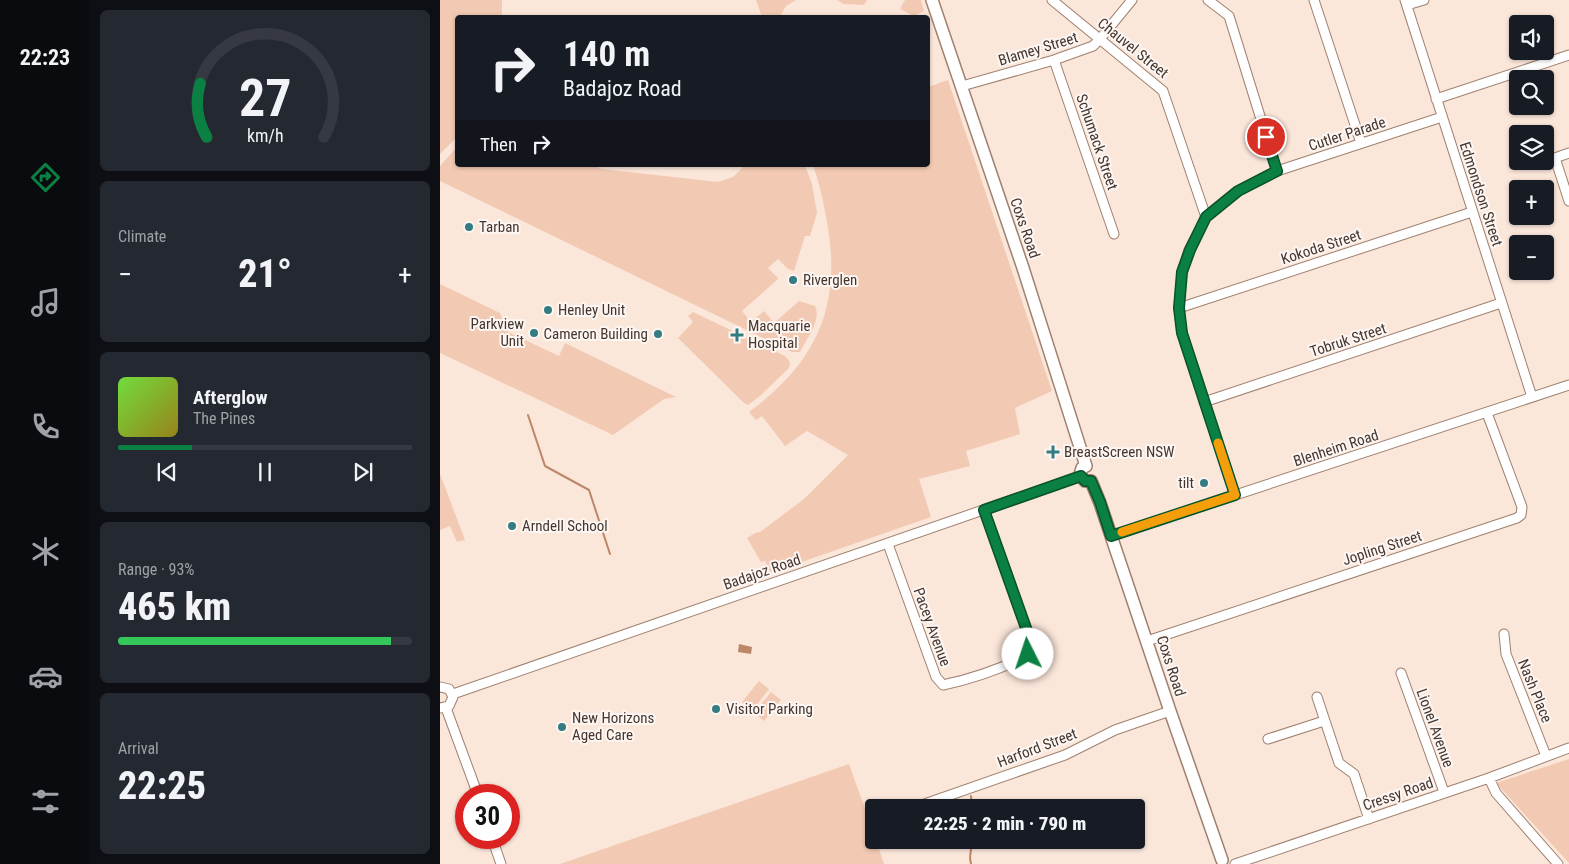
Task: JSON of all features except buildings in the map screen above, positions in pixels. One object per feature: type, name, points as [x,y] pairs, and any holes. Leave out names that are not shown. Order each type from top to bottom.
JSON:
[{"type":"street","name":"Coxs Road","points":[[932,0],[1023,268],[1086,474],[1100,502],[1170,711],[1224,863]]},
{"type":"street","name":"Chauvel Street","points":[[1052,0],[1164,91],[1206,217]]},
{"type":"street","name":"Blamey Street","points":[[962,86],[1054,60],[1093,46],[1132,0]]},
{"type":"street","points":[[1208,0],[1229,16],[1277,171]]},
{"type":"street","points":[[1314,0],[1361,143]]},
{"type":"street","points":[[1406,3],[1424,0]]},
{"type":"street","name":"Edmondson Street","points":[[1406,3],[1532,397]]},
{"type":"street","points":[[1436,99],[1569,55]]},
{"type":"street","name":"Schumack Street","points":[[1054,60],[1114,234]]},
{"type":"street","name":"Cutler Parade","points":[[1235,495],[1182,333],[1179,308],[1182,272],[1206,217],[1238,191],[1277,171],[1442,117]]},
{"type":"street","points":[[1569,153],[1555,158],[1569,201]]},
{"type":"street","name":"Kokoda Street","points":[[1179,308],[1472,212]]},
{"type":"street","name":"Tobruk Street","points":[[1204,402],[1501,303]]},
{"type":"street","name":"Blenheim Road","points":[[1111,536],[1569,385]]},
{"type":"street","name":"Jopling Street","points":[[1147,641],[1517,518],[1521,515],[1522,507],[1487,413]]},
{"type":"street","name":"Badajoz Road","points":[[453,694],[1086,474]]},
{"type":"street","name":"Pacey Avenue","points":[[888,544],[936,677],[943,685],[1016,661],[1028,654],[1031,642],[984,510]]},
{"type":"street","name":"Nash Place","points":[[1504,634],[1506,654],[1546,756]]},
{"type":"street","name":"Lionel Avenue","points":[[1401,673],[1444,792]]},
{"type":"street","points":[[440,687],[449,689],[453,694],[451,704],[443,708],[474,784]]},
{"type":"street","points":[[1317,697],[1339,763],[1354,774],[1368,819]]},
{"type":"street","name":"Harford Street","points":[[939,799],[1065,755],[1115,730],[1170,711]]},
{"type":"street","points":[[1268,739],[1324,721]]},
{"type":"street","name":"Cressy Road","points":[[1235,864],[1489,778],[1569,748]]},
{"type":"street","points":[[1489,778],[1496,793],[1558,864]]},
{"type":"street","points":[[496,849],[501,864]]},
{"type":"shaded area","points":[[440,0],[502,0],[502,15],[455,15],[455,139],[440,154]]},
{"type":"shaded area","points":[[756,0],[796,0],[786,6],[781,15],[761,15]]},
{"type":"shaded area","points":[[837,0],[867,0],[864,5],[844,4]]},
{"type":"shaded area","points":[[905,0],[921,0],[924,11],[912,15],[900,9]]},
{"type":"shaded area","points":[[948,80],[1052,391],[1015,408],[1020,434],[966,451],[970,466],[919,479],[931,517],[770,573],[765,561],[761,562],[747,538],[760,532],[804,499],[848,455],[807,431],[785,446],[762,416],[756,420],[749,412],[793,372],[809,350],[820,327],[828,303],[831,276],[830,248],[824,204],[814,167],[930,167],[930,86]]},
{"type":"shaded area","points":[[455,149],[455,167],[597,167],[718,182],[733,177],[743,167],[806,167],[812,184],[817,213],[810,236],[805,236],[794,271],[788,269],[778,259],[768,268],[778,278],[777,280],[742,311],[751,322],[764,311],[774,323],[799,301],[815,306],[817,312],[815,324],[800,352],[792,352],[440,181],[440,166]]},
{"type":"shaded area","points":[[440,284],[500,313],[508,332],[559,356],[565,343],[676,397],[664,399],[613,435],[440,353]]},
{"type":"shaded area","points":[[693,312],[785,356],[790,362],[789,368],[760,396],[748,405],[744,403],[678,338],[693,322],[688,316]]},
{"type":"shaded area","points":[[440,474],[465,540],[457,542],[450,526],[440,530]]},
{"type":"shaded area","points":[[739,644],[752,647],[751,654],[738,652]]},
{"type":"shaded area","points":[[759,681],[769,689],[752,711],[742,702]]},
{"type":"shaded area","points":[[771,692],[781,700],[764,721],[754,713]]},
{"type":"shaded area","points":[[1569,759],[1569,863],[1496,783]]},
{"type":"shaded area","points":[[849,764],[865,809],[865,849],[879,849],[884,864],[560,864]]},
{"type":"waterway","points":[[528,415],[545,466],[589,490],[610,554]]},
{"type":"waterway","points":[[971,849],[971,864]]},
{"type":"slow traffic","points":[[1122,532],[1235,495],[1218,443]]},
{"type":"place","name":"Tarban","points":[[469,227]]},
{"type":"place","name":"Riverglen","points":[[793,280]]},
{"type":"place","name":"Henley Unit","points":[[548,310]]},
{"type":"place","name":"Parkview Unit","points":[[534,333]]},
{"type":"place","name":"Cameron Building","points":[[658,334]]},
{"type":"place","name":"Macquarie Hospital","points":[[737,335]]},
{"type":"place","name":"BreastScreen NSW","points":[[1053,452]]},
{"type":"place","name":"tilt","points":[[1204,483]]},
{"type":"place","name":"Arndell School","points":[[512,526]]},
{"type":"place","name":"Visitor Parking","points":[[716,709]]},
{"type":"place","name":"New Horizons Aged Care","points":[[562,727]]},
{"type":"route","points":[[1028,654],[1031,642],[984,510],[1081,476],[1083,480],[1091,481],[1111,536],[1235,495],[1182,333],[1179,291],[1182,272],[1190,250],[1206,217],[1238,191],[1277,171],[1266,137]]}]
